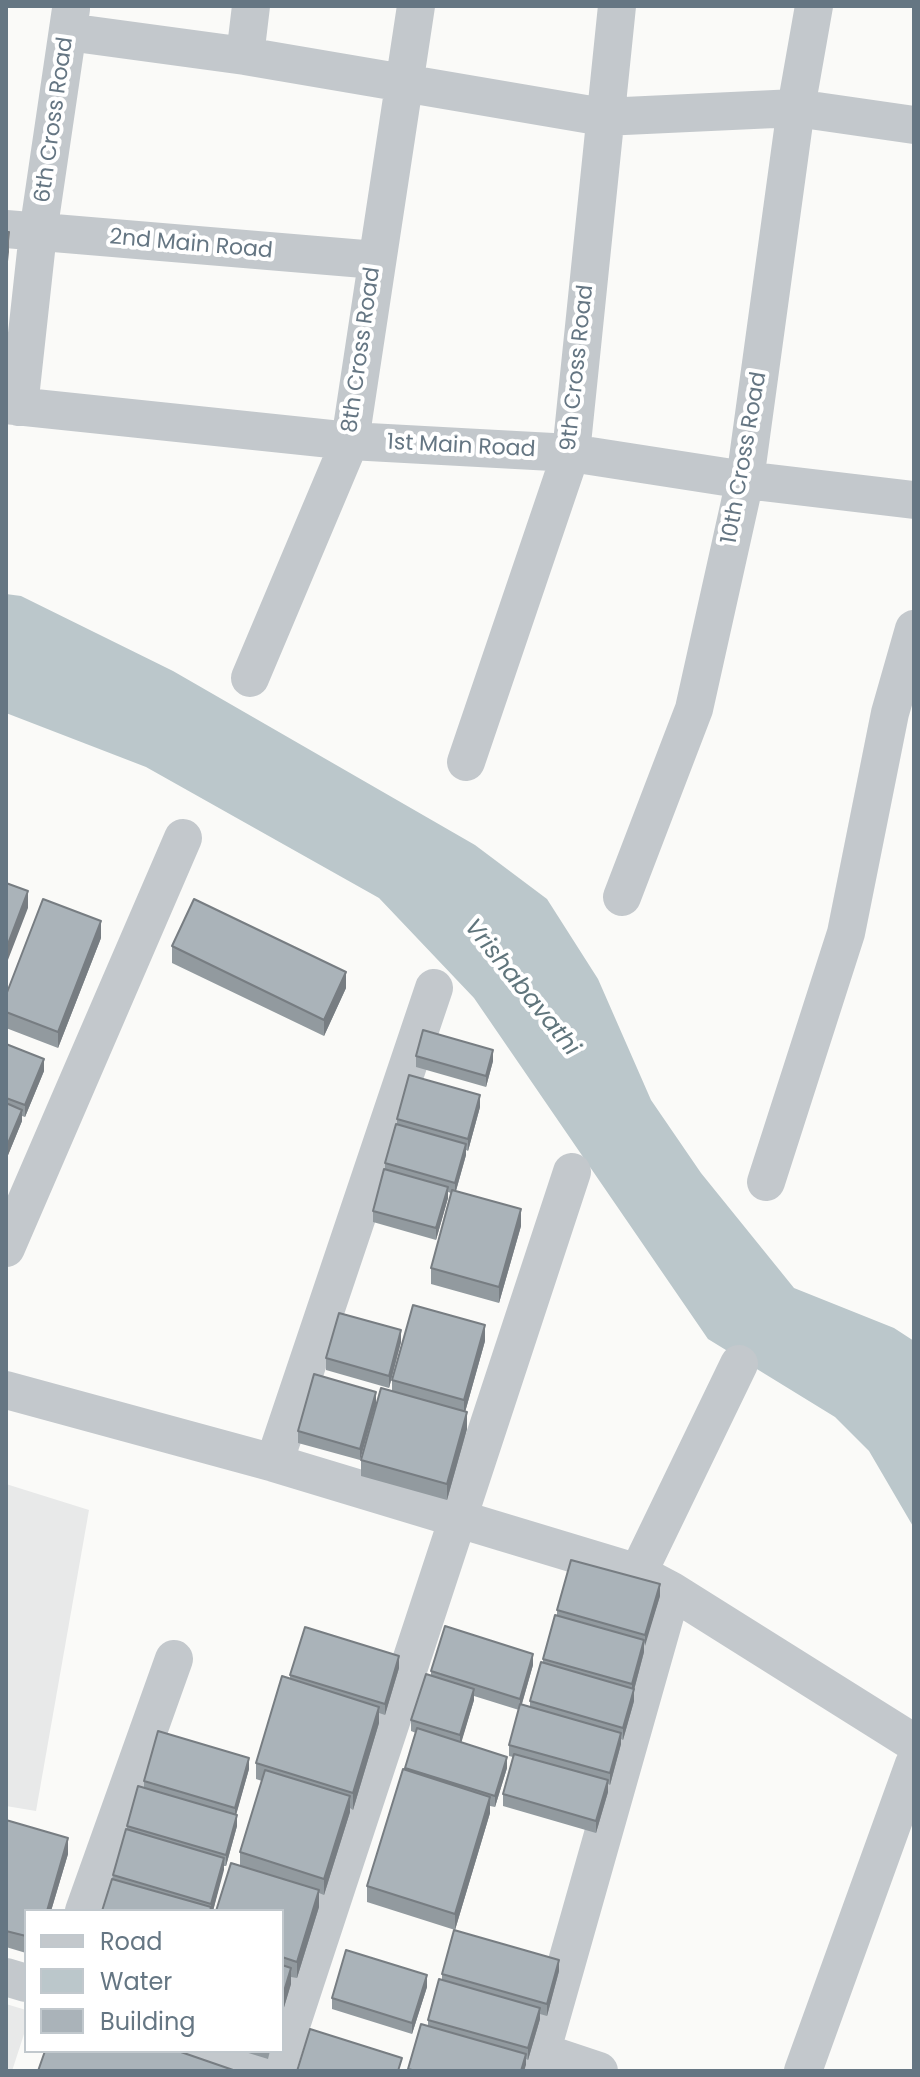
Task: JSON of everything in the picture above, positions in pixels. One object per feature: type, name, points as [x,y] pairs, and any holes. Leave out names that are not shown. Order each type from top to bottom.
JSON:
[{"type":"street","points":[[245,56],[251,6]]},
{"type":"street","name":"8th Cross Road","points":[[250,678],[350,441],[416,6]]},
{"type":"street","name":"9th Cross Road","points":[[466,762],[571,453],[603,117],[617,6]]},
{"type":"street","name":"10th Cross Road","points":[[622,897],[694,709],[745,480],[796,108],[814,6]]},
{"type":"street","points":[[70,19],[245,56],[603,117],[796,108],[914,125]]},
{"type":"street","name":"6th Cross Road","points":[[12,406],[22,231],[70,19]]},
{"type":"street","name":"2nd Main Road","points":[[22,231],[376,260]]},
{"type":"street","name":"1st Main Road","points":[[12,406],[350,441],[571,453],[745,480],[914,500]]},
{"type":"street","points":[[766,1182],[846,933],[890,713],[914,629]]},
{"type":"street","points":[[6,1248],[183,838]]},
{"type":"street","points":[[274,1463],[434,988]]},
{"type":"street","points":[[284,2047],[572,1172]]},
{"type":"street","points":[[638,1573],[739,1364]]},
{"type":"street","points":[[6,1390],[274,1463],[456,1521],[638,1573],[672,1591],[914,1743]]},
{"type":"street","points":[[599,2071],[539,2061],[672,1591]]},
{"type":"street","points":[[85,1909],[174,1659]]},
{"type":"street","points":[[803,2071],[914,1764]]},
{"type":"street","points":[[210,2053],[252,2071]]},
{"type":"shaded area","points":[[6,1484],[89,1510],[36,1811],[6,1806]]},
{"type":"shaded area","points":[[6,2004],[24,2009],[24,2034],[12,2071],[6,2071]]},
{"type":"water","name":"Vrishabavathi","points":[[6,594],[21,596],[173,671],[475,845],[547,899],[598,979],[651,1100],[701,1173],[794,1288],[894,1328],[914,1341],[914,1528],[869,1451],[835,1417],[708,1339],[474,998],[379,898],[146,767],[6,713]]},
{"type":"building","points":[[6,232],[9,232],[6,259]]},
{"type":"building","points":[[6,883],[28,891],[6,949]]},
{"type":"building","points":[[43,899],[101,921],[58,1032],[6,1012],[6,995]]},
{"type":"building","points":[[194,899],[346,972],[324,1020],[172,946]]},
{"type":"building","points":[[423,1030],[493,1050],[486,1076],[416,1056]]},
{"type":"building","points":[[6,1044],[44,1059],[25,1105],[6,1098]]},
{"type":"building","points":[[409,1075],[480,1095],[468,1139],[397,1119]]},
{"type":"building","points":[[6,1103],[22,1110],[6,1148]]},
{"type":"building","points":[[396,1124],[466,1144],[455,1183],[385,1163]]},
{"type":"building","points":[[384,1169],[448,1187],[436,1228],[373,1211]]},
{"type":"building","points":[[452,1190],[521,1209],[499,1287],[431,1268]]},
{"type":"building","points":[[413,1305],[485,1325],[464,1400],[392,1380]]},
{"type":"building","points":[[339,1313],[401,1330],[389,1376],[326,1358]]},
{"type":"building","points":[[314,1374],[376,1392],[360,1449],[298,1431]]},
{"type":"building","points":[[381,1388],[467,1412],[447,1484],[361,1460]]},
{"type":"building","points":[[571,1560],[660,1584],[645,1635],[557,1610]]},
{"type":"building","points":[[555,1615],[644,1640],[632,1684],[543,1659]]},
{"type":"building","points":[[445,1626],[533,1654],[520,1699],[431,1671]]},
{"type":"building","points":[[305,1627],[399,1656],[385,1704],[290,1675]]},
{"type":"building","points":[[541,1662],[634,1689],[623,1728],[530,1701]]},
{"type":"building","points":[[426,1674],[474,1689],[460,1735],[411,1720]]},
{"type":"building","points":[[282,1676],[379,1707],[353,1793],[256,1763]]},
{"type":"building","points":[[520,1704],[621,1733],[610,1773],[509,1745]]},
{"type":"building","points":[[417,1728],[507,1757],[495,1796],[405,1768]]},
{"type":"building","points":[[158,1731],[249,1758],[235,1808],[144,1781]]},
{"type":"building","points":[[514,1754],[608,1780],[596,1821],[503,1794]]},
{"type":"building","points":[[403,1769],[490,1797],[455,1914],[367,1886]]},
{"type":"building","points":[[265,1770],[350,1796],[324,1879],[240,1852]]},
{"type":"building","points":[[138,1786],[237,1815],[226,1855],[127,1826]]},
{"type":"building","points":[[6,1820],[68,1838],[48,1909],[24,1909],[24,1936],[6,1931]]},
{"type":"building","points":[[126,1829],[224,1858],[211,1904],[113,1875]]},
{"type":"building","points":[[231,1863],[319,1890],[297,1962],[284,1958],[284,1909],[217,1909]]},
{"type":"building","points":[[112,1879],[211,1907],[210,1909],[103,1909]]},
{"type":"building","points":[[454,1930],[559,1960],[547,2004],[442,1974]]},
{"type":"building","points":[[346,1950],[427,1975],[412,2023],[332,1998]]},
{"type":"building","points":[[284,1966],[291,1968],[284,1991]]},
{"type":"building","points":[[439,1979],[540,2008],[528,2048],[428,2020]]},
{"type":"building","points":[[421,2024],[526,2054],[521,2071],[408,2069]]},
{"type":"building","points":[[310,2029],[402,2058],[398,2071],[297,2071]]},
{"type":"building","points":[[44,2053],[184,2053],[236,2071],[38,2071]]}]
